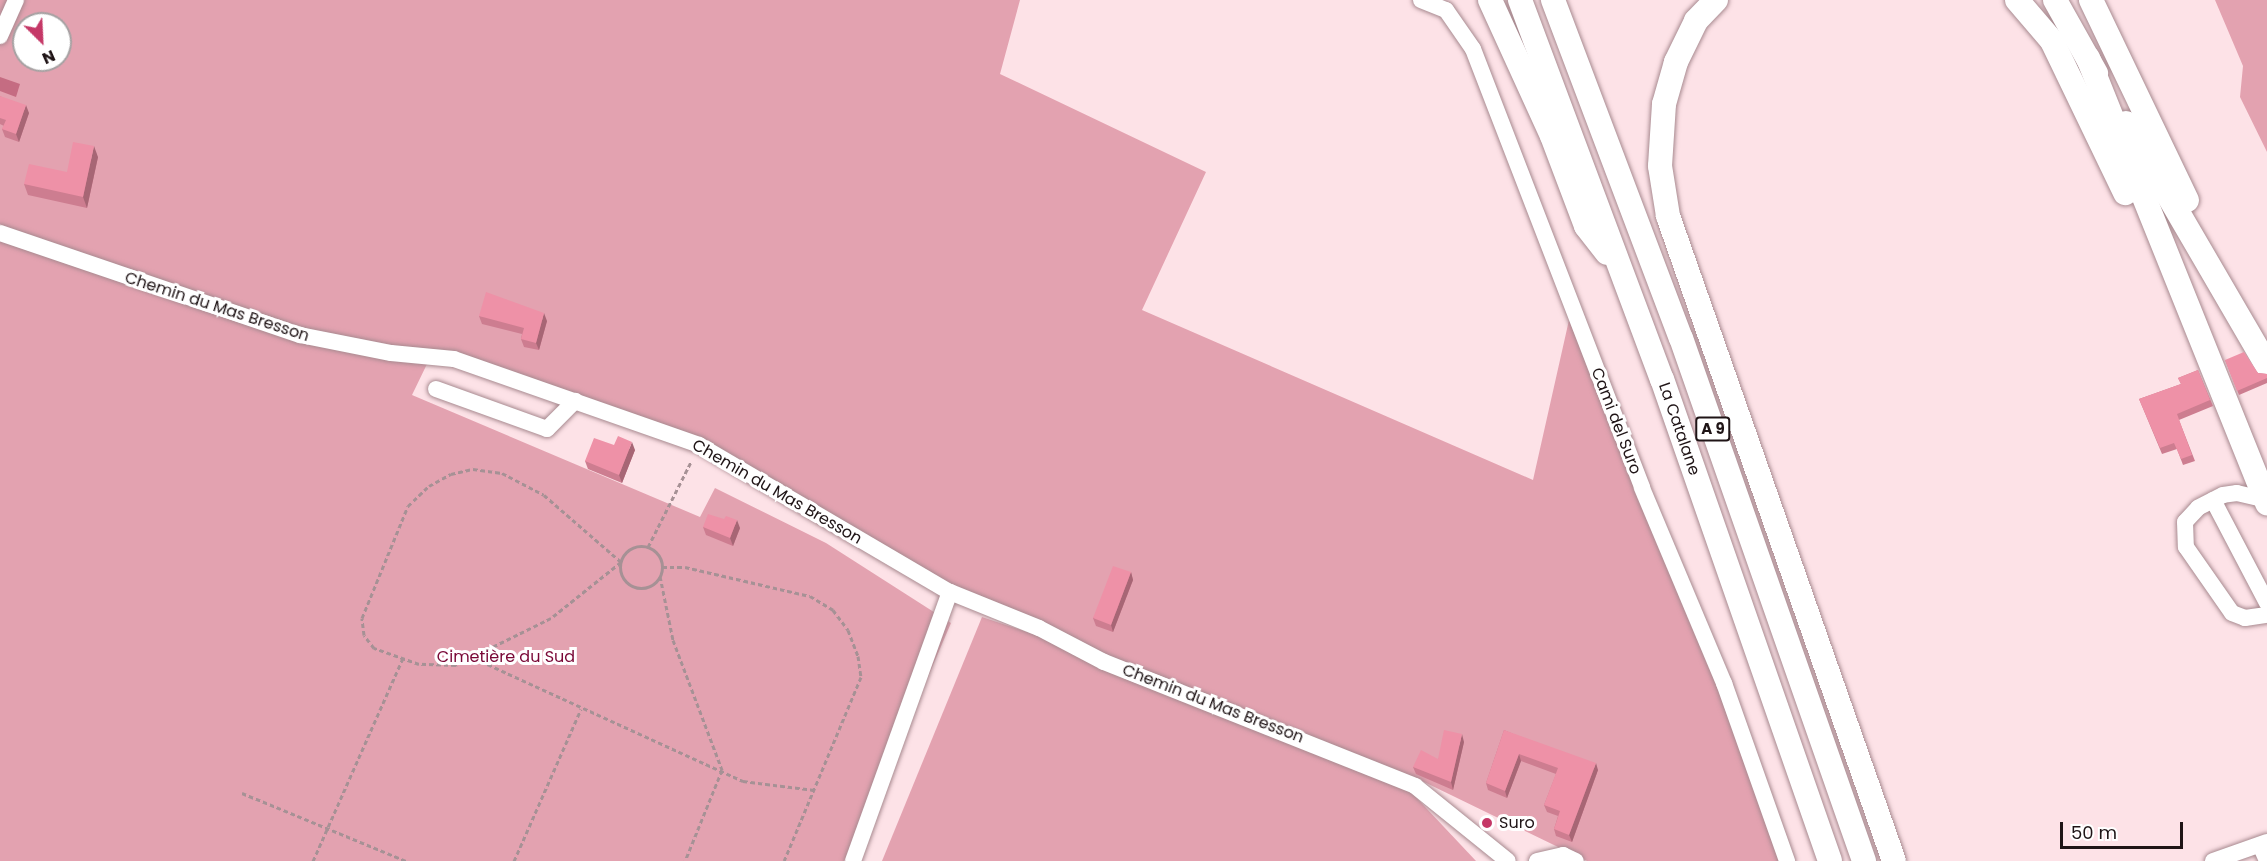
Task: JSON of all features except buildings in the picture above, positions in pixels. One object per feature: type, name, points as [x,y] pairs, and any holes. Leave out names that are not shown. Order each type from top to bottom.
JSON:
[{"type":"highway","points":[[1490,0],[1552,136],[1586,226],[1623,273]]},
{"type":"highway","name":"La Catalane","points":[[1520,0],[1623,273],[1830,861]]},
{"type":"highway","name":"La Catalane","points":[[1553,0],[1682,338],[1864,861]]},
{"type":"highway","points":[[1716,0],[1696,21],[1676,62],[1664,104],[1660,166],[1668,216],[1894,861]]},
{"type":"highway","points":[[2017,0],[2052,41],[2218,386]]},
{"type":"highway","points":[[2055,0],[2267,366]]},
{"type":"highway","points":[[2091,0],[2267,366]]},
{"type":"highway","points":[[2088,58],[2218,386],[2267,501]]},
{"type":"street","points":[[0,36],[16,0]]},
{"type":"street","name":"Cami del Suro","points":[[1421,0],[1446,10],[1473,49],[1642,488],[1724,683],[1787,861]]},
{"type":"street","name":"Chemin du Mas Bresson","points":[[0,233],[300,335],[391,353],[454,359],[699,445],[950,592],[1039,628],[1104,662],[1415,786],[1508,861]]},
{"type":"street","points":[[436,389],[547,429],[575,401]]},
{"type":"street","points":[[2267,501],[2237,493],[2213,500],[2184,522],[2186,547],[2232,613],[2245,618],[2267,615]]},
{"type":"street","points":[[2213,500],[2267,603]]},
{"type":"street","points":[[853,861],[950,592]]},
{"type":"street","points":[[2213,861],[2263,844],[2267,861]]},
{"type":"street","points":[[1537,861],[1563,855],[1576,861]]},
{"type":"path","points":[[648,547],[699,445]]},
{"type":"path","points":[[660,576],[652,586],[630,586],[623,579],[621,562],[544,495],[502,473],[473,469],[451,474],[429,486],[408,506],[362,618],[364,635],[374,648],[438,666],[456,665],[551,618],[621,562],[625,553],[637,546],[648,547],[658,554],[662,567],[660,576],[676,650],[722,770],[685,861]]},
{"type":"path","points":[[662,567],[685,567],[810,596],[833,610],[848,630],[858,656],[861,677],[784,861]]},
{"type":"path","points":[[313,861],[403,658]]},
{"type":"path","points":[[473,658],[743,781],[814,790]]},
{"type":"path","points":[[514,861],[581,709]]},
{"type":"path","points":[[242,793],[406,861]]},
{"type":"green space","points":[[0,0],[1020,0],[1000,74],[1206,172],[1142,310],[1533,480],[1569,320],[1717,686],[1780,861],[1587,861],[1418,779],[1107,655],[1042,622],[953,585],[702,439],[456,352],[392,345],[302,328],[0,226]]},
{"type":"green space","points":[[2215,0],[2267,0],[2267,152],[2240,97],[2243,66]]},
{"type":"green space","name":"Cimetière du Sud","points":[[0,241],[299,342],[427,364],[412,395],[700,517],[715,488],[826,543],[951,623],[849,861],[0,861]]},
{"type":"green space","points":[[982,617],[1036,635],[1412,793],[1476,861],[882,861]]},
{"type":"shaded area","points":[[0,77],[20,84],[16,97],[0,91]]},
{"type":"place","name":"Suro","points":[[1487,823]]}]
